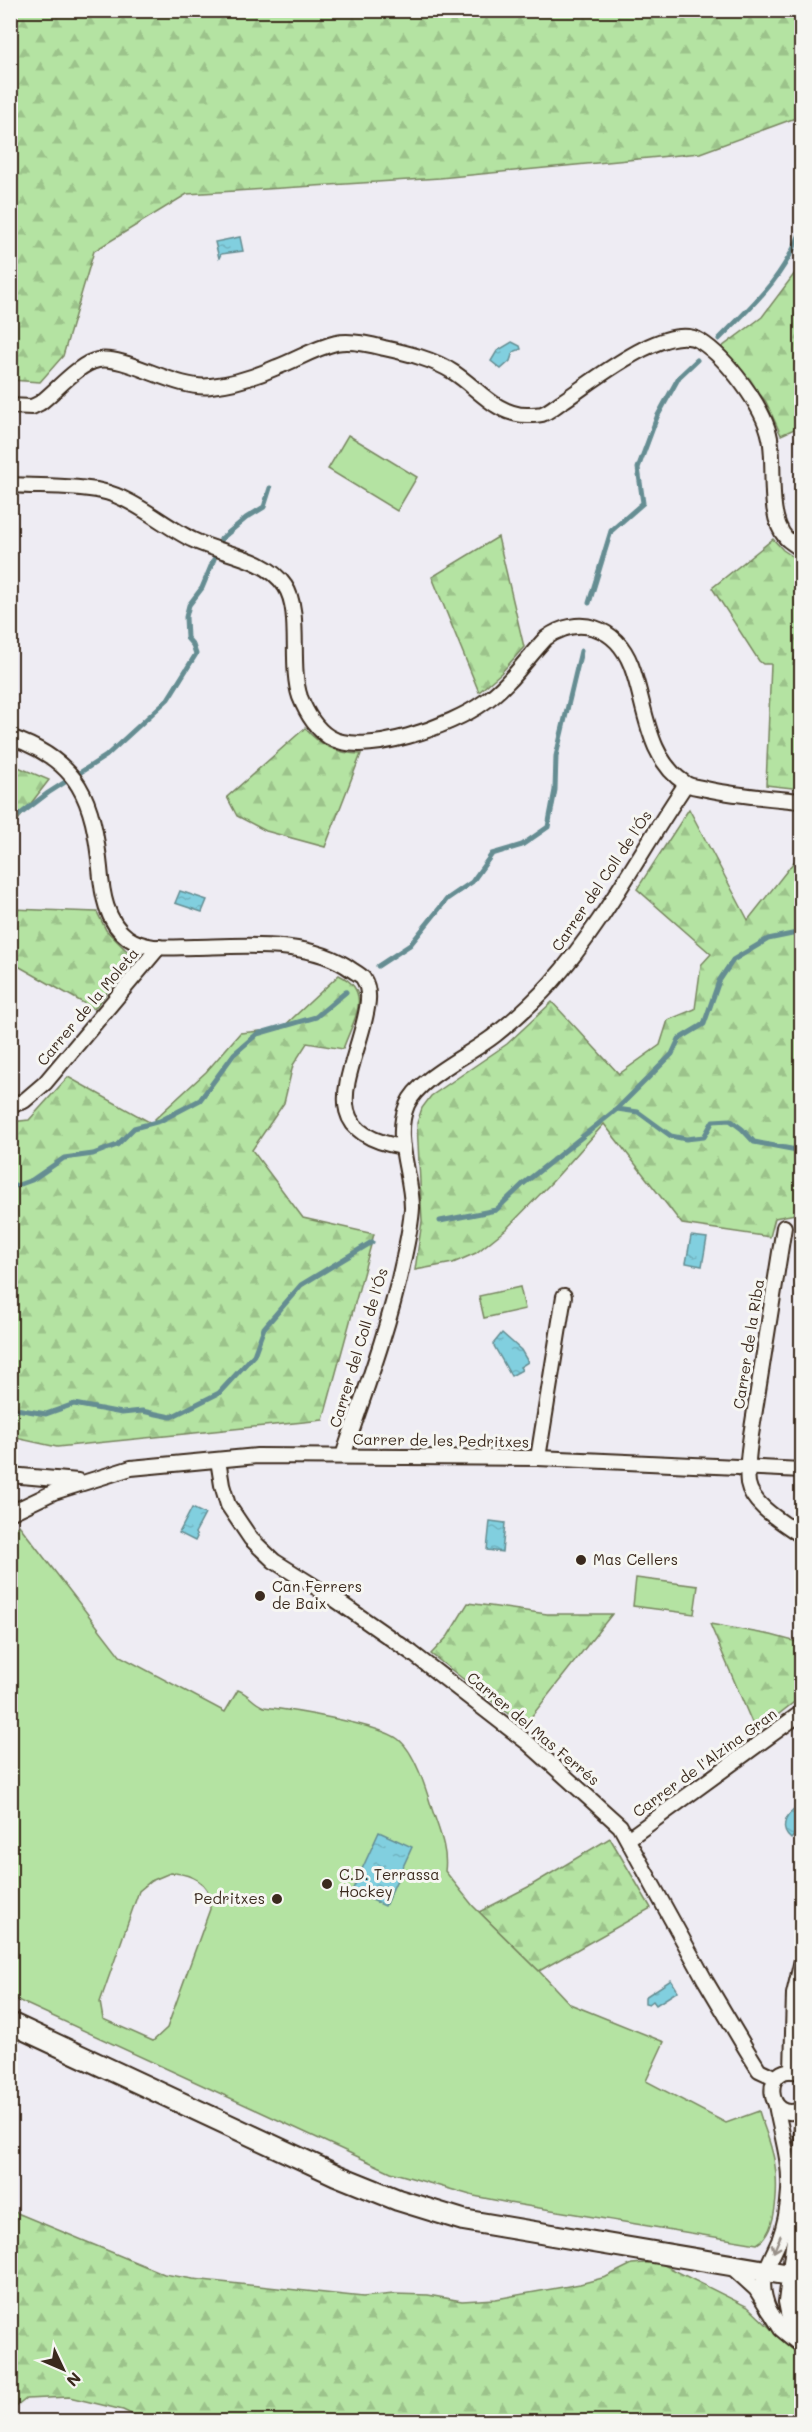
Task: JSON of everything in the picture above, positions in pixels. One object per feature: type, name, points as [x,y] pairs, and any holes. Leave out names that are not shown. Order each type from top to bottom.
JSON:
[{"type":"street","points":[[10,406],[32,407],[40,403],[81,368],[94,360],[120,362],[186,384],[209,387],[275,368],[336,343],[351,342],[384,348],[435,363],[453,372],[486,399],[506,411],[518,415],[542,414],[634,353],[661,340],[686,337],[698,339],[745,387],[758,406],[767,425],[772,452],[775,515],[785,538],[801,550]]},
{"type":"street","points":[[10,485],[101,491],[116,495],[192,540],[242,557],[275,576],[285,586],[290,599],[295,676],[301,697],[312,720],[330,737],[341,741],[374,743],[446,723],[486,702],[546,638],[556,631],[579,625],[608,635],[625,655],[631,665],[643,711],[657,749],[668,769],[686,784],[740,796],[801,801]]},
{"type":"street","points":[[10,737],[48,754],[67,770],[82,789],[98,850],[102,891],[107,909],[115,924],[128,938],[147,947],[254,946],[309,951],[339,960],[363,979],[369,999],[345,1089],[346,1107],[351,1123],[365,1136],[384,1144],[403,1147]]},
{"type":"street","name":"Carrer del Coll de l'Ós","points":[[343,1456],[377,1358],[397,1291],[405,1250],[412,1208],[403,1147],[406,1107],[414,1092],[429,1079],[493,1037],[530,1006],[551,983],[597,922],[686,784]]},
{"type":"street","name":"Carrer de la Moleta","points":[[10,1105],[24,1101],[45,1083],[159,947]]},
{"type":"street","name":"Carrer de la Riba","points":[[747,1467],[784,1227]]},
{"type":"street","points":[[538,1458],[564,1296]]},
{"type":"street","name":"Carrer de les Pedritxes","points":[[10,1513],[34,1500],[131,1468],[257,1456],[538,1458],[801,1470]]},
{"type":"street","name":"Carrer del Mas Ferrés","points":[[218,1460],[228,1505],[251,1539],[274,1561],[333,1598],[412,1653],[559,1768],[610,1815],[628,1839],[705,1980],[759,2070],[776,2078]]},
{"type":"street","points":[[747,1467],[748,1485],[760,1504],[801,1536]]},
{"type":"street","name":"Carrer de les Pedritxes","points":[[10,1475],[83,1482]]},
{"type":"street","name":"Carrer de l'Alzina Gran","points":[[628,1839],[801,1713]]},
{"type":"street","points":[[769,2310],[762,2291],[764,2271],[797,2191],[771,2092],[776,2078],[784,2072],[797,2072],[794,1994],[801,1960]]},
{"type":"street","points":[[10,2023],[336,2175],[398,2200],[463,2220],[796,2276]]},
{"type":"street","points":[[776,2105],[790,2112],[801,2109]]},
{"type":"street","points":[[801,2127],[797,2191],[796,2276],[786,2302],[790,2322],[801,2345]]},
{"type":"street","points":[[726,2264],[745,2276],[782,2329],[801,2345]]},
{"type":"street","points":[[788,2313],[791,2305],[801,2294]]},
{"type":"green space","points":[[10,11],[801,11],[801,116],[700,153],[440,178],[187,194],[94,251],[63,356],[40,382],[10,380]]},
{"type":"green space","points":[[801,265],[801,426],[781,435],[766,402],[722,347],[762,317]]},
{"type":"green space","points":[[348,435],[417,477],[397,511],[328,469]]},
{"type":"green space","points":[[498,537],[524,647],[501,673],[479,692],[432,577]]},
{"type":"green space","points":[[773,539],[783,550],[801,562],[801,639],[793,664],[801,665],[801,789],[766,785],[771,664],[763,664],[759,661],[712,588]]},
{"type":"green space","points":[[305,728],[317,740],[330,748],[361,754],[325,847],[266,831],[237,816],[227,797]]},
{"type":"green space","points":[[11,764],[49,780],[11,829]]},
{"type":"green space","points":[[689,809],[748,920],[801,853],[801,1213],[775,1218],[770,1237],[682,1224],[604,1124],[506,1229],[476,1253],[453,1263],[415,1270],[422,1221],[417,1123],[422,1108],[431,1096],[507,1044],[552,1002],[619,1074],[660,1045],[668,1020],[695,1009],[701,965],[711,954],[637,889]]},
{"type":"green space","points":[[11,909],[97,912],[106,930],[130,954],[132,961],[94,1009],[11,962]]},
{"type":"green space","points":[[339,975],[350,982],[358,998],[358,1008],[343,1049],[307,1043],[293,1065],[284,1103],[252,1150],[303,1218],[374,1234],[323,1420],[57,1447],[11,1437],[11,1122],[29,1120],[68,1077],[151,1123],[156,1121],[155,1119],[206,1072],[240,1033],[281,1029]]},
{"type":"green space","points":[[520,1287],[525,1309],[484,1318],[479,1296]]},
{"type":"green space","name":"C.D. Terrassa Hockey","points":[[19,1525],[120,1656],[225,1712],[238,1690],[264,1707],[354,1723],[388,1733],[398,1739],[410,1753],[423,1781],[442,1840],[445,1871],[473,1906],[570,2004],[664,2042],[646,2081],[726,2123],[759,2111],[771,2146],[776,2173],[774,2215],[765,2237],[757,2244],[509,2203],[474,2196],[391,2172],[11,1997],[10,1532]],"holes":[[[175,1873],[187,1875],[202,1884],[209,1894],[210,1909],[167,2028],[153,2041],[103,2019],[100,2002],[139,1891],[151,1881]]]},
{"type":"green space","points":[[636,1578],[698,1586],[694,1614],[633,1606]]},
{"type":"green space","points":[[468,1603],[547,1614],[612,1614],[524,1726],[431,1654],[448,1636]]},
{"type":"green space","points":[[710,1624],[801,1643],[801,1700],[793,1703],[756,1732]]},
{"type":"green space","points":[[610,1838],[651,1908],[539,1971],[479,1912],[530,1886]]},
{"type":"green space","points":[[10,2210],[164,2274],[363,2297],[394,2294],[428,2295],[462,2301],[496,2299],[580,2284],[606,2277],[632,2264],[658,2262],[748,2307],[786,2343],[801,2353],[801,2421],[148,2422],[123,2410],[69,2397],[26,2399],[11,2411]]},
{"type":"water","points":[[240,237],[243,251],[221,254],[219,258],[215,242]]},
{"type":"water","points":[[512,342],[521,349],[513,352],[510,361],[501,369],[491,361],[497,351]]},
{"type":"water","points":[[180,891],[207,900],[202,912],[175,903]]},
{"type":"water","points":[[691,1236],[707,1238],[702,1266],[686,1263]]},
{"type":"water","points":[[502,1333],[521,1350],[528,1362],[520,1367],[522,1370],[511,1376],[493,1344]]},
{"type":"water","points":[[192,1508],[205,1514],[195,1533],[197,1537],[195,1541],[179,1533]]},
{"type":"water","points":[[490,1521],[505,1523],[502,1552],[487,1550]]},
{"type":"water","points":[[795,1809],[801,1815],[801,1828],[791,1839],[785,1832],[785,1824],[788,1816]]},
{"type":"water","points":[[379,1832],[412,1847],[385,1906],[352,1891]]},
{"type":"water","points":[[671,1980],[678,1991],[656,2005],[653,2001],[649,2004],[645,2003],[645,1997]]},
{"type":"waterway","points":[[719,339],[777,276],[802,229]]},
{"type":"waterway","points":[[589,603],[611,531],[643,503],[638,468],[657,417],[679,377],[697,360]]},
{"type":"waterway","points":[[221,539],[246,518],[264,507],[270,488]]},
{"type":"waterway","points":[[10,822],[48,793],[106,756],[168,699],[196,654],[187,638],[186,617],[189,605],[202,588],[214,559]]},
{"type":"waterway","points":[[378,966],[410,945],[447,899],[472,882],[492,854],[522,845],[548,827],[555,790],[556,756],[581,651]]},
{"type":"waterway","points":[[617,1109],[672,1054],[679,1039],[704,1024],[719,981],[733,960],[768,939],[802,932]]},
{"type":"waterway","points":[[10,1188],[32,1180],[64,1158],[93,1154],[117,1145],[134,1128],[160,1121],[200,1100],[234,1054],[257,1034],[316,1017],[346,992]]},
{"type":"waterway","points":[[440,1221],[496,1210],[523,1184],[617,1109],[638,1112],[671,1136],[686,1139],[704,1137],[713,1121],[730,1120],[754,1142],[802,1151]]},
{"type":"waterway","points":[[10,1406],[46,1414],[74,1404],[122,1413],[142,1411],[171,1417],[219,1393],[254,1355],[264,1328],[301,1285],[372,1242]]},
{"type":"place","name":"Mas Cellers","points":[[581,1560]]},
{"type":"place","name":"Can Ferrers de Baix","points":[[260,1596]]},
{"type":"place","name":"C.D. Terrassa Hockey","points":[[327,1884]]},
{"type":"place","name":"Pedritxes","points":[[277,1899]]}]
